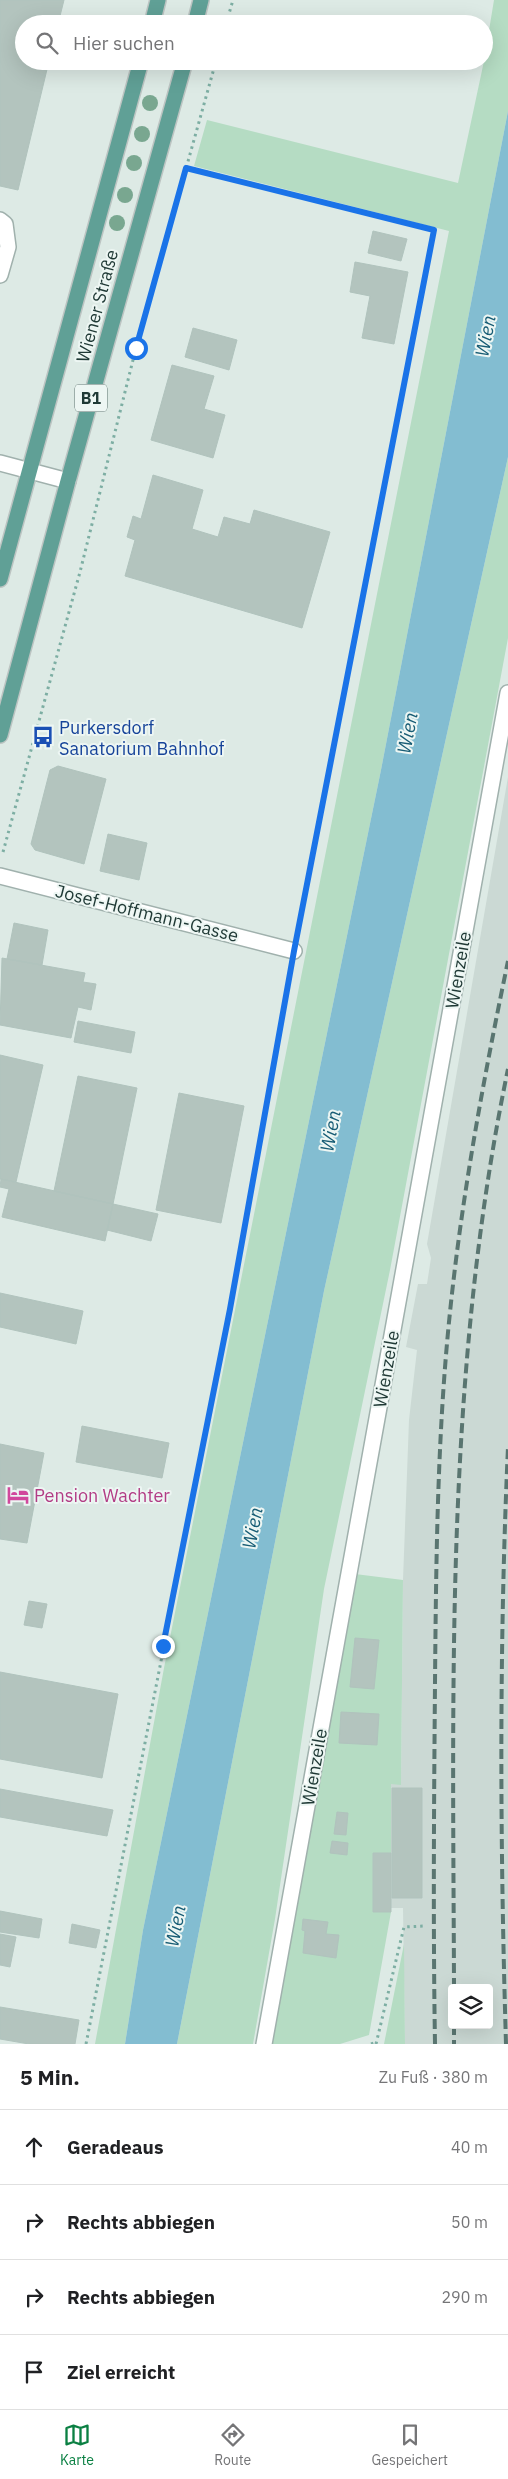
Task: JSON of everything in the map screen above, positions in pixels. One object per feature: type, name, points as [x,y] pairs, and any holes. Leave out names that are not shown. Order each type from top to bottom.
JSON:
[{"type":"main road","points":[[154,15],[158,0]]},
{"type":"main road","points":[[198,15],[202,0]]},
{"type":"main road","name":"Wiener Straße","points":[[0,579],[139,70]]},
{"type":"main road","name":"Wiener Straße","points":[[0,735],[68,481],[182,70]]},
{"type":"street","points":[[0,220],[5,224],[8,247],[0,275]]},
{"type":"street","points":[[0,463],[68,481]]},
{"type":"street","name":"Wienzeile","points":[[264,2044],[508,693]]},
{"type":"street","name":"Josef-Hoffmann-Gasse","points":[[0,876],[294,951]]},
{"type":"path","points":[[229,15],[233,0]]},
{"type":"path","points":[[3,854],[80,572],[136,348],[213,70]]},
{"type":"path","points":[[86,2044],[230,1309],[294,951],[434,230],[186,168]]},
{"type":"path","points":[[371,2044],[377,2043],[404,1927],[425,1926]]},
{"type":"shaded area","points":[[508,777],[508,2044],[405,2044],[403,1908],[391,1908],[391,1784],[401,1784],[403,1580],[409,1420],[417,1350],[406,1347],[418,1284],[427,1284],[431,1258],[427,1244]]},
{"type":"green space","points":[[494,0],[508,0],[508,111],[381,770],[143,1930],[125,2044],[95,2044],[164,1668],[449,231],[194,166],[207,120],[458,183],[482,70],[493,70],[492,15]]},
{"type":"green space","points":[[508,457],[508,638],[390,1270],[324,1589],[275,1919],[253,2044],[177,2044],[324,1291]]},
{"type":"green space","points":[[355,1574],[403,1580],[401,1785],[391,1784],[391,1853],[373,1853],[373,1912],[391,1912],[369,2035],[340,2044],[268,2044]]},
{"type":"green space","points":[[404,1944],[405,2044],[384,2044]]},
{"type":"water","name":"Wien","points":[[508,111],[508,457],[324,1291],[177,2044],[125,2044],[143,1930],[381,770]]},
{"type":"building","points":[[0,0],[64,0],[60,15],[15,15],[15,70],[47,70],[18,190],[0,186]]},
{"type":"building","points":[[373,231],[407,239],[401,261],[368,253]]},
{"type":"building","points":[[355,262],[408,272],[394,344],[362,338],[370,296],[350,292]]},
{"type":"building","points":[[193,328],[237,340],[229,370],[185,357]]},
{"type":"building","points":[[172,365],[214,376],[204,409],[225,415],[213,458],[151,440]]},
{"type":"building","points":[[153,475],[203,490],[192,529],[218,537],[224,517],[250,524],[254,510],[330,532],[302,628],[125,576],[135,540],[127,537],[133,516],[141,519]]},
{"type":"building","points":[[58,766],[106,779],[84,864],[35,850],[31,844],[50,770]]},
{"type":"building","points":[[108,834],[147,843],[139,880],[100,871]]},
{"type":"building","points":[[14,923],[48,930],[42,965],[7,959]]},
{"type":"building","points":[[2,958],[85,973],[83,982],[96,984],[91,1010],[78,1007],[71,1038],[0,1025]]},
{"type":"building","points":[[78,1021],[135,1032],[131,1053],[74,1042]]},
{"type":"building","points":[[0,1055],[43,1065],[16,1182],[0,1179]]},
{"type":"building","points":[[78,1076],[137,1088],[113,1204],[54,1191]]},
{"type":"building","points":[[179,1093],[244,1106],[221,1223],[156,1210]]},
{"type":"building","points":[[1,1179],[113,1204],[105,1241],[2,1217],[9,1189],[0,1187]]},
{"type":"building","points":[[113,1204],[158,1214],[151,1241],[107,1230]]},
{"type":"building","points":[[0,1293],[83,1311],[76,1344],[0,1327]]},
{"type":"building","points":[[82,1426],[169,1443],[162,1478],[76,1462]]},
{"type":"building","name":"Pension Wachter","points":[[0,1444],[44,1453],[27,1543],[0,1539]]},
{"type":"building","points":[[29,1601],[47,1604],[42,1628],[24,1625]]},
{"type":"building","points":[[355,1638],[379,1640],[374,1689],[350,1687]]},
{"type":"building","points":[[0,1672],[118,1694],[102,1778],[0,1759]]},
{"type":"building","points":[[341,1712],[379,1714],[377,1745],[339,1743]]},
{"type":"building","points":[[392,1788],[422,1788],[422,1898],[392,1898]]},
{"type":"building","points":[[0,1789],[113,1810],[107,1836],[0,1817]]},
{"type":"building","points":[[337,1812],[348,1813],[346,1835],[334,1834]]},
{"type":"building","points":[[332,1841],[348,1843],[347,1855],[330,1853]]},
{"type":"building","points":[[373,1853],[391,1853],[391,1912],[373,1912]]},
{"type":"building","points":[[0,1911],[42,1919],[39,1938],[0,1932]]},
{"type":"building","points":[[303,1919],[328,1922],[326,1934],[339,1935],[336,1958],[303,1953],[305,1931],[302,1930]]},
{"type":"building","points":[[72,1924],[100,1930],[96,1948],[69,1943]]},
{"type":"building","points":[[0,1934],[16,1937],[10,1967],[0,1965]]},
{"type":"building","points":[[0,2007],[79,2020],[75,2044],[29,2044],[0,2039]]},
{"type":"railway","points":[[435,2044],[436,1601],[443,1396],[451,1305],[463,1206],[479,1108],[508,961]]},
{"type":"railway","points":[[454,1984],[454,1642],[463,1412],[473,1297],[488,1183],[508,1069]]},
{"type":"railway","points":[[506,2044],[501,1745],[508,1447]]},
{"type":"railway","points":[[454,2029],[454,2044]]},
{"type":"place","name":"Purkersdorf Sanatorium Bahnhof","points":[[43,737]]},
{"type":"place","name":"Pension Wachter","points":[[18,1495]]},
{"type":"route","points":[[136,348],[186,168],[434,230],[294,951],[230,1309],[163,1646]]}]
